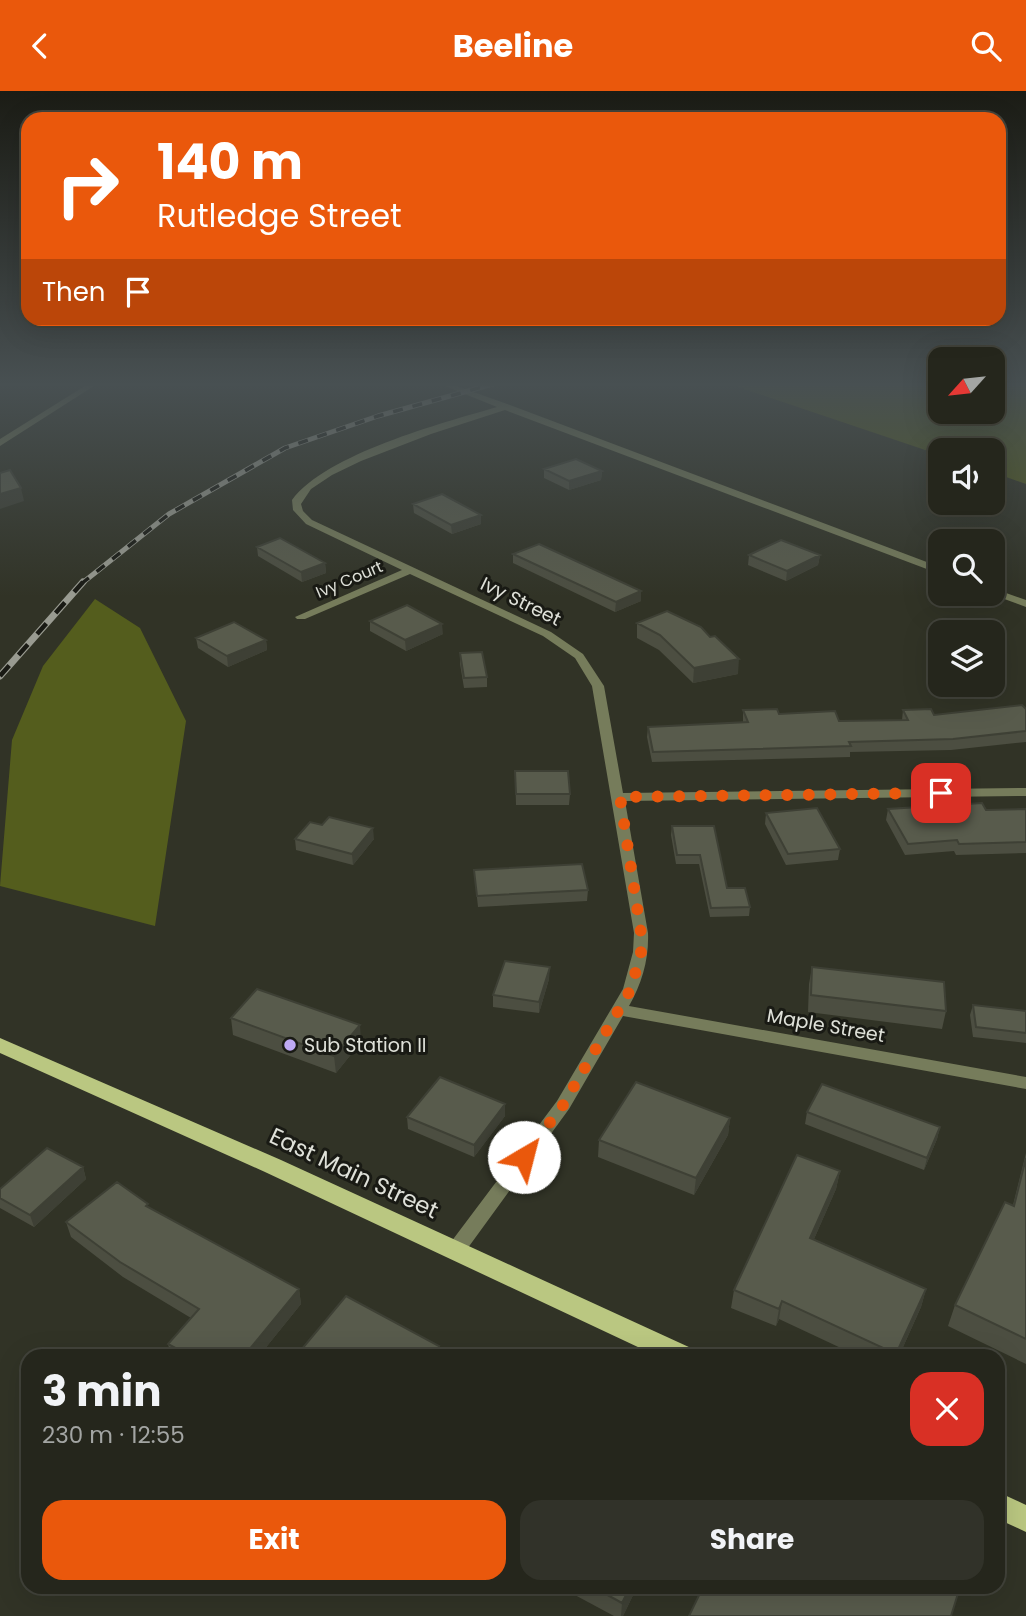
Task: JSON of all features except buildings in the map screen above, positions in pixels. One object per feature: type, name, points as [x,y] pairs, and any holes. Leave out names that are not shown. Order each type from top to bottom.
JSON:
[{"type":"main road","name":"East Main Street","points":[[0,1045],[667,1349]]},
{"type":"main road","points":[[1005,1508],[1026,1519]]},
{"type":"street","name":"Ivy Street","points":[[370,455],[314,484],[299,496],[297,509],[309,522],[544,632],[579,656],[598,686],[620,797],[641,933],[641,952],[631,989],[619,1010],[563,1105],[454,1251]]},
{"type":"street","points":[[634,455],[928,566]]},
{"type":"street","name":"Ivy Court","points":[[301,617],[410,570]]},
{"type":"street","points":[[1005,596],[1026,604]]},
{"type":"street","points":[[620,797],[1026,792]]},
{"type":"street","name":"Maple Street","points":[[619,1010],[1026,1083]]},
{"type":"green space","points":[[1005,455],[1026,455],[1026,484],[1005,477]]},
{"type":"green space","points":[[95,599],[140,628],[186,721],[155,926],[0,886],[12,740],[43,666]]},
{"type":"railway","points":[[82,583],[169,514],[272,455]]},
{"type":"railway","points":[[0,676],[82,583]]},
{"type":"place","name":"Sub Station II","points":[[290,1045]]},
{"type":"route","points":[[524,1157],[563,1105],[631,989],[638,971],[641,933],[620,797],[941,793]]}]
